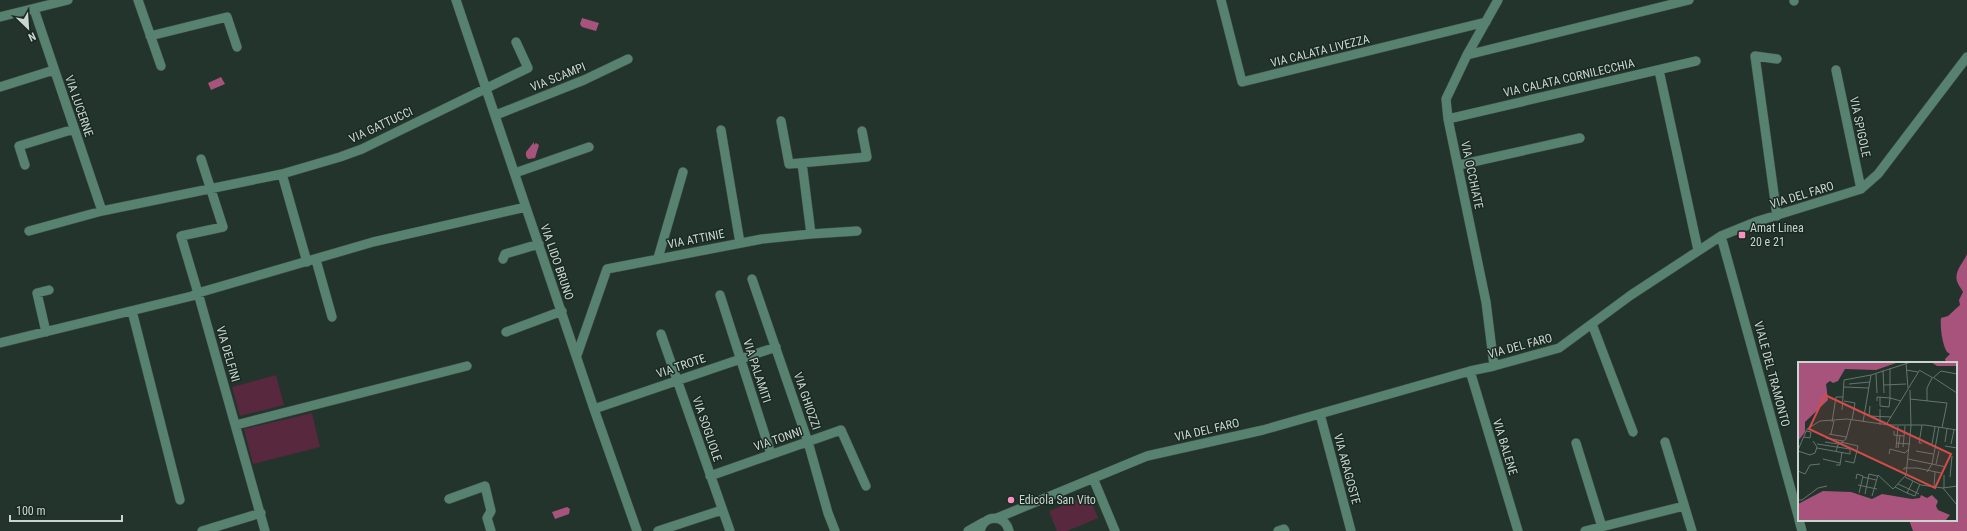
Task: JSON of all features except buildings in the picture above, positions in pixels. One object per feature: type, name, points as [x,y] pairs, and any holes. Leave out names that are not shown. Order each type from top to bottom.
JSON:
[{"type":"street","points":[[0,17],[68,0]]},
{"type":"street","points":[[138,0],[161,66]]},
{"type":"street","name":"VIA LIDO BRUNO","points":[[456,0],[487,88],[594,409],[637,531]]},
{"type":"street","name":"VIA CALATA LIVEZZA","points":[[1221,0],[1242,82],[1486,22]]},
{"type":"street","name":"VIA OCCHIATE","points":[[1494,366],[1486,302],[1459,165],[1448,119],[1446,99],[1467,55],[1498,0]]},
{"type":"street","points":[[1467,55],[1689,0]]},
{"type":"street","name":"VIA LUCERNE","points":[[34,9],[102,211]]},
{"type":"street","points":[[150,36],[227,17],[237,47]]},
{"type":"street","name":"VIA GATTUCCI","points":[[29,231],[102,211],[282,174],[362,149],[528,68],[516,42]]},
{"type":"street","points":[[1777,59],[1755,56],[1777,216]]},
{"type":"street","name":"VIA DEL FARO","points":[[968,531],[992,518],[997,518],[1018,510],[1147,456],[1263,430],[1470,371],[1559,348],[1631,295],[1721,236],[1758,220],[1777,216],[1861,189],[1878,174],[1967,57]]},
{"type":"street","name":"VIA SCAMPI","points":[[496,116],[584,80],[628,59]]},
{"type":"street","name":"VIA CALATA CORNILECCHIA","points":[[1448,119],[1696,61]]},
{"type":"street","points":[[0,87],[54,70]]},
{"type":"street","name":"VIA SPIGOLE","points":[[1836,70],[1861,189]]},
{"type":"street","points":[[1660,75],[1698,250]]},
{"type":"street","points":[[781,121],[788,164],[867,157],[862,131]]},
{"type":"street","points":[[25,165],[19,146],[74,129]]},
{"type":"street","points":[[721,130],[740,243]]},
{"type":"street","points":[[1459,165],[1580,138]]},
{"type":"street","points":[[515,173],[589,148]]},
{"type":"street","points":[[200,159],[211,189]]},
{"type":"street","points":[[802,163],[811,234]]},
{"type":"street","points":[[658,258],[683,172]]},
{"type":"street","points":[[282,174],[307,262]]},
{"type":"street","name":"VIA DELFINI","points":[[211,189],[223,227],[181,236],[265,531]]},
{"type":"street","points":[[0,343],[192,296],[373,242],[526,206]]},
{"type":"street","name":"VIA ATTINIE","points":[[577,356],[607,269],[740,243],[811,234],[857,231]]},
{"type":"street","name":"VIALE DEL TRAMONTO","points":[[1721,236],[1798,516]]},
{"type":"street","points":[[503,259],[505,254],[539,244]]},
{"type":"street","points":[[316,260],[332,317]]},
{"type":"street","name":"VIA GHIOZZI","points":[[752,279],[808,442],[828,513],[835,531]]},
{"type":"street","points":[[46,332],[37,293],[49,290]]},
{"type":"street","name":"VIA PALAMITI","points":[[720,295],[771,454]]},
{"type":"street","points":[[132,311],[180,500]]},
{"type":"street","points":[[506,332],[562,311]]},
{"type":"street","points":[[1592,324],[1633,432]]},
{"type":"street","name":"VIA SOGLIOLE","points":[[661,334],[730,531]]},
{"type":"street","name":"VIA TROTE","points":[[594,409],[677,379],[776,347]]},
{"type":"street","points":[[236,425],[467,366]]},
{"type":"street","name":"VIA BALENE","points":[[1470,371],[1518,531]]},
{"type":"street","name":"VIA ARAGOSTE","points":[[1320,414],[1349,530]]},
{"type":"street","name":"VIA TONNI","points":[[710,476],[841,430],[866,486]]},
{"type":"street","points":[[1665,442],[1692,531]]},
{"type":"street","points":[[1576,443],[1602,527]]},
{"type":"street","points":[[1093,478],[1115,531]]},
{"type":"street","points":[[449,499],[485,486],[491,510],[487,518],[491,531]]},
{"type":"street","points":[[1586,531],[1684,506]]},
{"type":"street","points":[[658,531],[722,510]]},
{"type":"street","points":[[1008,529],[1018,510]]},
{"type":"street","points":[[202,531],[261,513]]},
{"type":"street","points":[[997,518],[1005,522],[1008,529]]},
{"type":"street","name":"VIALE DEL TRAMONTO","points":[[1799,521],[1802,531]]},
{"type":"street","points":[[980,531],[984,522]]},
{"type":"shaded area","points":[[582,18],[599,23],[596,31],[582,27],[580,24]]},
{"type":"shaded area","points":[[221,77],[225,84],[211,90],[208,83]]},
{"type":"shaded area","points":[[534,142],[534,145],[536,143],[539,145],[535,158],[528,159],[526,152]]},
{"type":"shaded area","points":[[1967,254],[1967,531],[1913,531],[1909,521],[1957,521],[1957,362],[1946,362],[1945,359],[1950,354],[1947,352],[1944,345],[1941,318],[1948,316],[1960,305],[1959,300],[1963,292],[1957,282],[1956,277]]},
{"type":"shaded area","points":[[276,375],[284,405],[240,416],[232,387]]},
{"type":"shaded area","points":[[312,413],[320,447],[253,464],[244,429]]},
{"type":"shaded area","points":[[1089,495],[1098,518],[1067,531],[1057,531],[1049,511]]},
{"type":"shaded area","points":[[567,507],[570,509],[569,514],[555,519],[552,512]]},
{"type":"place","name":"Amat Linea 20 e 21","points":[[1742,235]]},
{"type":"place","name":"Edicola San Vito","points":[[1011,500]]}]
